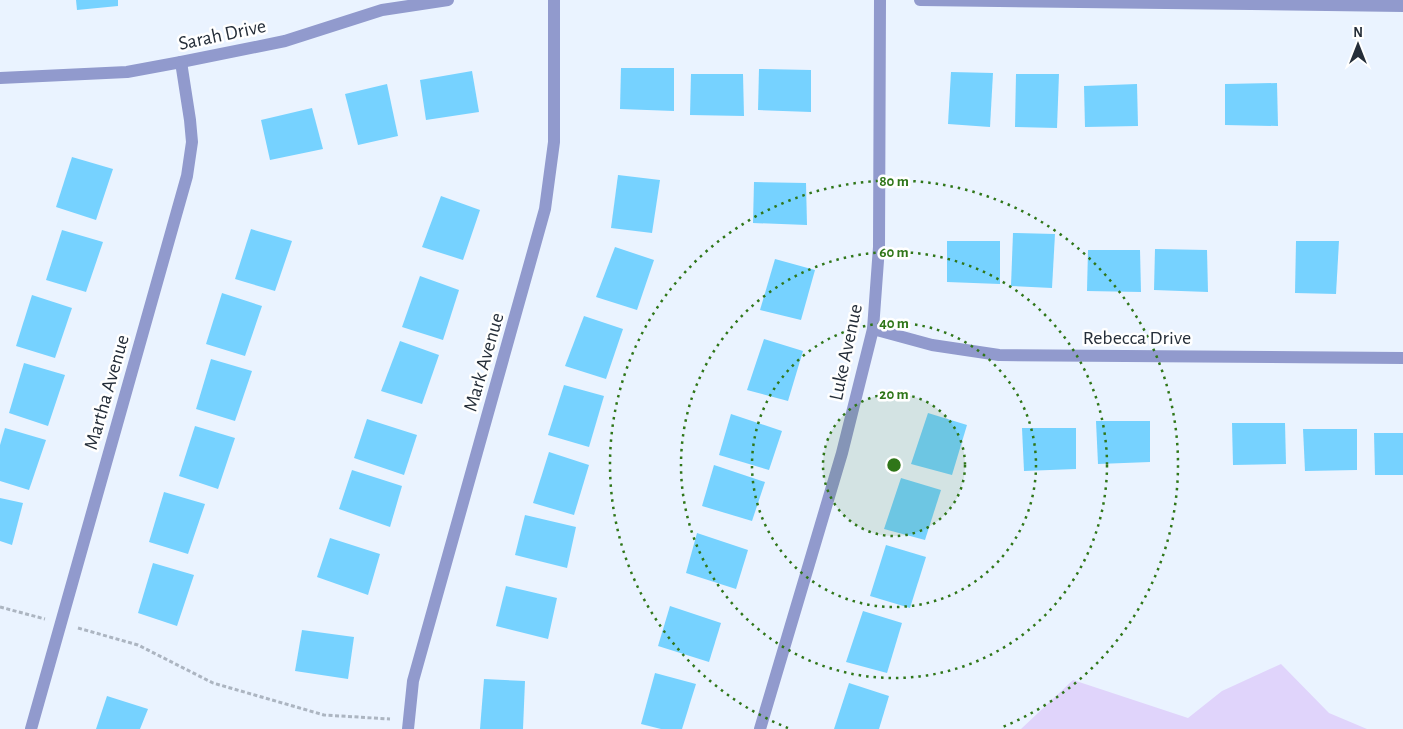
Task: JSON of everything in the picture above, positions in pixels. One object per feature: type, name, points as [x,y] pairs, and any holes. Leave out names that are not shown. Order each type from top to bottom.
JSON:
[{"type":"street","name":"Sarah Drive","points":[[0,78],[126,72],[286,40],[382,10],[448,0]]},
{"type":"street","name":"Mark Avenue","points":[[408,724],[413,681],[545,209],[554,142],[554,0]]},
{"type":"street","name":"Luke Avenue","points":[[760,729],[842,453],[873,329],[879,246],[880,0]]},
{"type":"street","points":[[920,0],[1403,6]]},
{"type":"street","name":"Martha Avenue","points":[[31,729],[187,176],[192,142],[181,62]]},
{"type":"street","name":"Rebecca Drive","points":[[873,329],[932,345],[999,355],[1403,358]]},
{"type":"path","points":[[0,607],[138,645],[213,683],[324,715],[408,724]]},
{"type":"shaded area","points":[[1281,664],[1329,713],[1367,729],[1021,729],[1073,680],[1188,718],[1222,691]]},
{"type":"building","points":[[76,0],[118,0],[118,6],[77,10]]},
{"type":"building","points":[[621,68],[674,68],[674,111],[620,109]]},
{"type":"building","points":[[759,69],[811,70],[811,112],[758,110]]},
{"type":"building","points":[[472,71],[479,112],[426,120],[420,80]]},
{"type":"building","points":[[951,72],[993,73],[990,127],[948,124]]},
{"type":"building","points":[[691,74],[743,74],[744,116],[690,115]]},
{"type":"building","points":[[1016,74],[1059,74],[1057,128],[1015,127]]},
{"type":"building","points":[[1277,83],[1278,126],[1225,125],[1225,84]]},
{"type":"building","points":[[387,84],[398,136],[358,145],[345,94]]},
{"type":"building","points":[[1137,84],[1138,126],[1085,127],[1084,86]]},
{"type":"building","points":[[312,108],[323,149],[270,160],[261,120]]},
{"type":"building","points":[[72,157],[113,169],[96,220],[56,207]]},
{"type":"building","points":[[618,175],[660,180],[652,233],[611,228]]},
{"type":"building","points":[[754,182],[806,183],[807,225],[753,223]]},
{"type":"building","points":[[441,196],[480,210],[463,260],[422,247]]},
{"type":"building","points":[[251,229],[292,241],[275,291],[235,279]]},
{"type":"building","points":[[62,230],[103,242],[86,292],[46,280]]},
{"type":"building","points":[[1013,233],[1055,234],[1052,288],[1011,286]]},
{"type":"building","points":[[947,241],[1000,241],[1000,284],[947,282]]},
{"type":"building","points":[[1296,241],[1339,241],[1336,294],[1295,293]]},
{"type":"building","points":[[615,247],[654,260],[637,310],[596,297]]},
{"type":"building","points":[[1155,249],[1207,250],[1208,292],[1154,290]]},
{"type":"building","points":[[1088,250],[1140,250],[1141,292],[1087,291]]},
{"type":"building","points":[[775,259],[815,270],[801,320],[760,310]]},
{"type":"building","points":[[420,276],[459,290],[443,340],[402,327]]},
{"type":"building","points":[[222,293],[262,306],[245,356],[206,344]]},
{"type":"building","points":[[32,295],[72,308],[55,358],[16,346]]},
{"type":"building","points":[[584,316],[623,329],[606,379],[565,366]]},
{"type":"building","points":[[764,339],[803,351],[788,401],[747,390]]},
{"type":"building","points":[[400,341],[439,355],[422,404],[381,391]]},
{"type":"building","points":[[211,359],[252,371],[235,421],[196,409]]},
{"type":"building","points":[[24,363],[65,375],[48,426],[9,413]]},
{"type":"building","points":[[564,385],[604,396],[589,447],[548,435]]},
{"type":"building","points":[[928,413],[967,425],[952,475],[911,464]]},
{"type":"building","points":[[731,414],[782,431],[769,470],[719,455]]},
{"type":"building","points":[[367,419],[417,435],[404,475],[354,458]]},
{"type":"building","points":[[1096,421],[1150,421],[1150,462],[1098,464]]},
{"type":"building","points":[[1232,423],[1285,423],[1286,464],[1233,465]]},
{"type":"building","points":[[195,426],[235,438],[218,489],[179,476]]},
{"type":"building","points":[[5,428],[46,440],[29,490],[0,481],[0,445]]},
{"type":"building","points":[[1022,428],[1076,428],[1076,469],[1024,471]]},
{"type":"building","points":[[1303,429],[1357,429],[1357,470],[1305,471]]},
{"type":"building","points":[[1374,433],[1403,433],[1403,475],[1375,475]]},
{"type":"building","points":[[549,452],[589,465],[574,515],[533,503]]},
{"type":"building","points":[[714,465],[765,482],[752,521],[702,506]]},
{"type":"building","points":[[352,470],[402,486],[390,527],[339,509]]},
{"type":"building","points":[[901,478],[941,490],[925,540],[884,529]]},
{"type":"building","points":[[164,492],[205,504],[188,554],[149,542]]},
{"type":"building","points":[[0,498],[23,503],[12,545],[0,541]]},
{"type":"building","points":[[525,515],[576,527],[567,568],[515,555]]},
{"type":"building","points":[[697,533],[748,550],[736,589],[686,573]]},
{"type":"building","points":[[330,538],[380,554],[368,595],[317,577]]},
{"type":"building","points":[[886,545],[926,557],[910,608],[870,596]]},
{"type":"building","points":[[153,563],[194,575],[177,626],[138,613]]},
{"type":"building","points":[[506,586],[557,598],[548,639],[496,626]]},
{"type":"building","points":[[670,606],[721,623],[709,662],[658,646]]},
{"type":"building","points":[[863,611],[902,623],[887,673],[846,662]]},
{"type":"building","points":[[302,630],[354,637],[348,679],[295,671]]},
{"type":"building","points":[[655,673],[696,684],[682,729],[661,729],[641,724]]},
{"type":"building","points":[[484,679],[525,681],[523,729],[480,729]]},
{"type":"building","points":[[849,683],[889,696],[879,729],[834,729]]},
{"type":"building","points":[[107,696],[148,709],[140,729],[96,729]]}]
